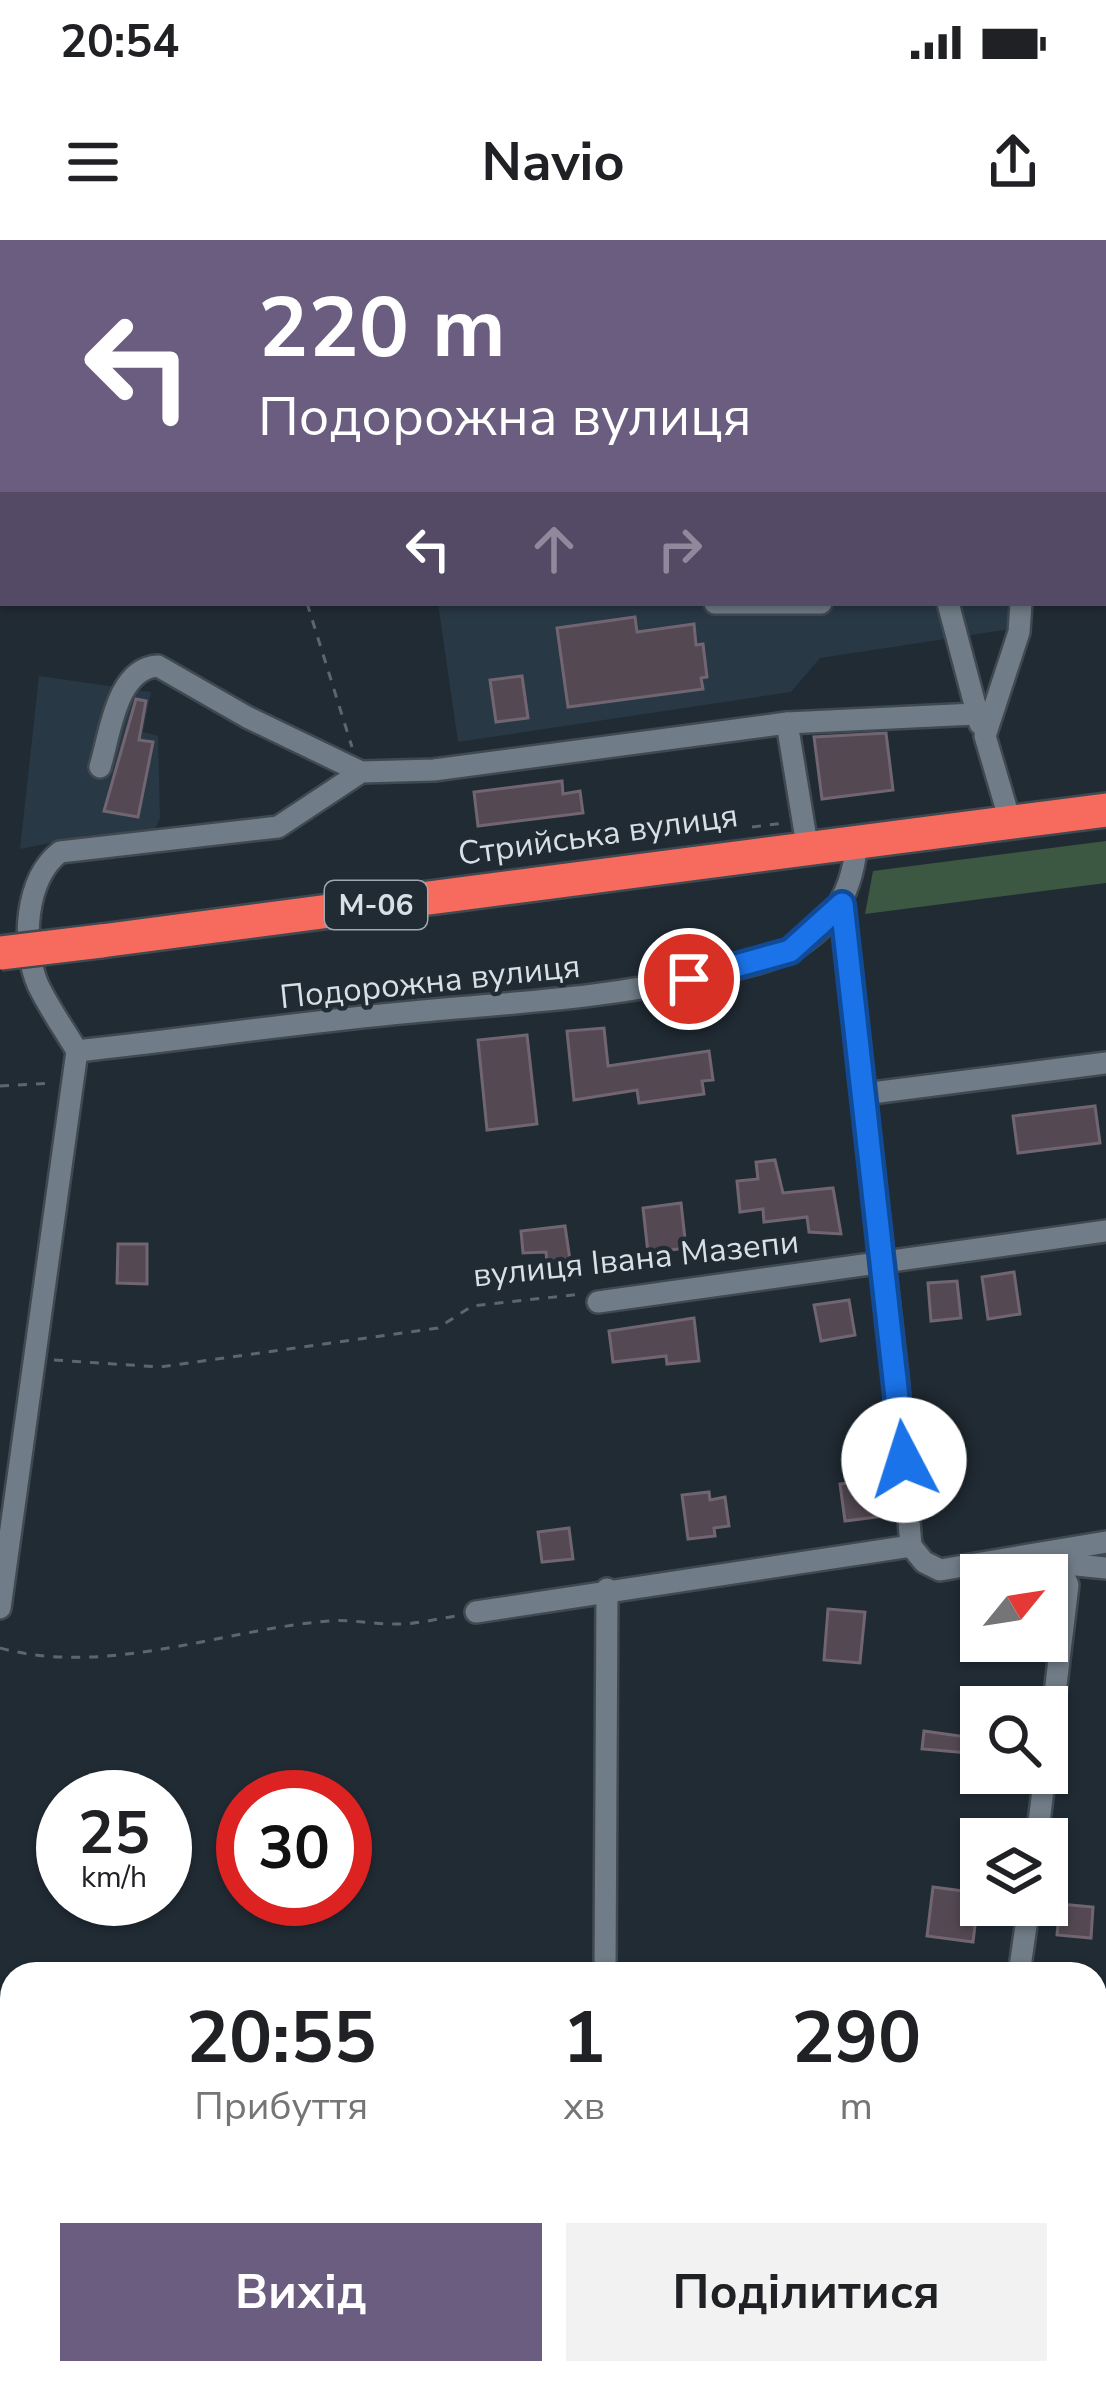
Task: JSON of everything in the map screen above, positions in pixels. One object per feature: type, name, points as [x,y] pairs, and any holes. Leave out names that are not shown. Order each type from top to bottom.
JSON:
[{"type":"highway","name":"Стрийська вулиця","points":[[0,953],[805,833],[857,838],[1106,810]]},
{"type":"street","points":[[949,606],[975,714],[1010,821]]},
{"type":"street","points":[[985,736],[1019,632],[1022,606]]},
{"type":"street","points":[[100,767],[129,681],[146,666],[158,666],[287,738],[361,772],[434,770],[787,723],[975,714]]},
{"type":"street","points":[[787,723],[805,833]]},
{"type":"street","points":[[0,1607],[77,1051],[36,980],[29,916],[35,885],[50,860],[74,848],[199,840],[278,827],[361,772]]},
{"type":"street","points":[[857,838],[855,873],[842,904],[911,1546],[924,1562],[940,1570],[960,1568]]},
{"type":"street","name":"Подорожна вулиця","points":[[77,1051],[409,1012],[611,997],[790,951],[842,904]]},
{"type":"street","points":[[864,1094],[1106,1063]]},
{"type":"street","name":"вулиця Івана Мазепи","points":[[598,1302],[1106,1231]]},
{"type":"street","points":[[1068,1554],[1106,1542]]},
{"type":"street","points":[[476,1612],[911,1546]]},
{"type":"street","points":[[1068,1560],[1106,1568]]},
{"type":"street","points":[[605,1962],[607,1589]]},
{"type":"street","points":[[1021,1962],[1025,1926]]},
{"type":"path","points":[[308,606],[320,658],[361,772]]},
{"type":"path","points":[[752,827],[805,833]]},
{"type":"path","points":[[0,1086],[73,1082]]},
{"type":"path","name":"вулиця Івана Мазепи","points":[[34,1358],[160,1367],[438,1328],[472,1306],[588,1293],[598,1302]]},
{"type":"path","points":[[0,1648],[38,1658],[83,1657],[245,1638],[327,1621],[408,1624],[476,1612]]},
{"type":"shaded area","points":[[438,606],[1009,606],[1011,629],[820,658],[791,692],[458,742]]},
{"type":"shaded area","points":[[39,676],[151,692],[143,732],[158,736],[160,818],[151,838],[89,835],[20,849]]},
{"type":"green space","points":[[1106,841],[1106,883],[865,914],[873,871]]},
{"type":"building","points":[[635,617],[637,632],[694,624],[696,645],[703,644],[707,677],[701,678],[703,689],[568,707],[557,628]]},
{"type":"building","points":[[522,676],[528,718],[496,722],[490,680]]},
{"type":"building","points":[[136,699],[146,701],[139,740],[153,742],[138,817],[104,811]]},
{"type":"building","points":[[886,733],[893,790],[822,799],[814,737]]},
{"type":"building","points":[[562,781],[563,794],[580,791],[583,813],[478,826],[474,792]]},
{"type":"building","points":[[604,1028],[608,1066],[709,1051],[713,1080],[702,1081],[704,1094],[639,1103],[637,1090],[574,1100],[567,1031]]},
{"type":"building","points":[[527,1035],[537,1124],[487,1130],[478,1040]]},
{"type":"building","points":[[1095,1106],[1100,1143],[1018,1153],[1013,1116]]},
{"type":"building","points":[[775,1160],[783,1193],[833,1188],[841,1234],[809,1232],[807,1217],[764,1222],[763,1209],[740,1212],[737,1181],[758,1179],[756,1162]]},
{"type":"building","points":[[681,1203],[686,1248],[648,1253],[643,1208]]},
{"type":"building","points":[[565,1226],[570,1260],[547,1263],[546,1252],[523,1253],[521,1231]]},
{"type":"building","points":[[118,1244],[147,1244],[147,1284],[117,1283]]},
{"type":"building","points":[[1014,1272],[1020,1314],[988,1319],[982,1277]]},
{"type":"building","points":[[957,1281],[961,1318],[931,1321],[928,1283]]},
{"type":"building","points":[[849,1300],[855,1335],[821,1341],[814,1305]]},
{"type":"building","points":[[694,1318],[699,1361],[667,1364],[666,1356],[613,1362],[609,1331]]},
{"type":"building","points":[[872,1480],[877,1517],[845,1521],[840,1484]]},
{"type":"building","points":[[709,1492],[710,1500],[725,1497],[729,1526],[714,1528],[715,1536],[688,1539],[682,1495]]},
{"type":"building","points":[[569,1528],[573,1559],[542,1562],[538,1532]]},
{"type":"building","points":[[828,1609],[865,1612],[860,1663],[824,1660]]},
{"type":"building","points":[[924,1731],[960,1736],[960,1752],[922,1749]]},
{"type":"building","points":[[933,1887],[960,1891],[960,1926],[975,1926],[973,1942],[927,1936]]},
{"type":"building","points":[[1068,1905],[1093,1907],[1091,1938],[1057,1935],[1058,1926],[1068,1926]]},
{"type":"route","points":[[689,979],[790,951],[818,932],[842,904],[904,1460]]}]
